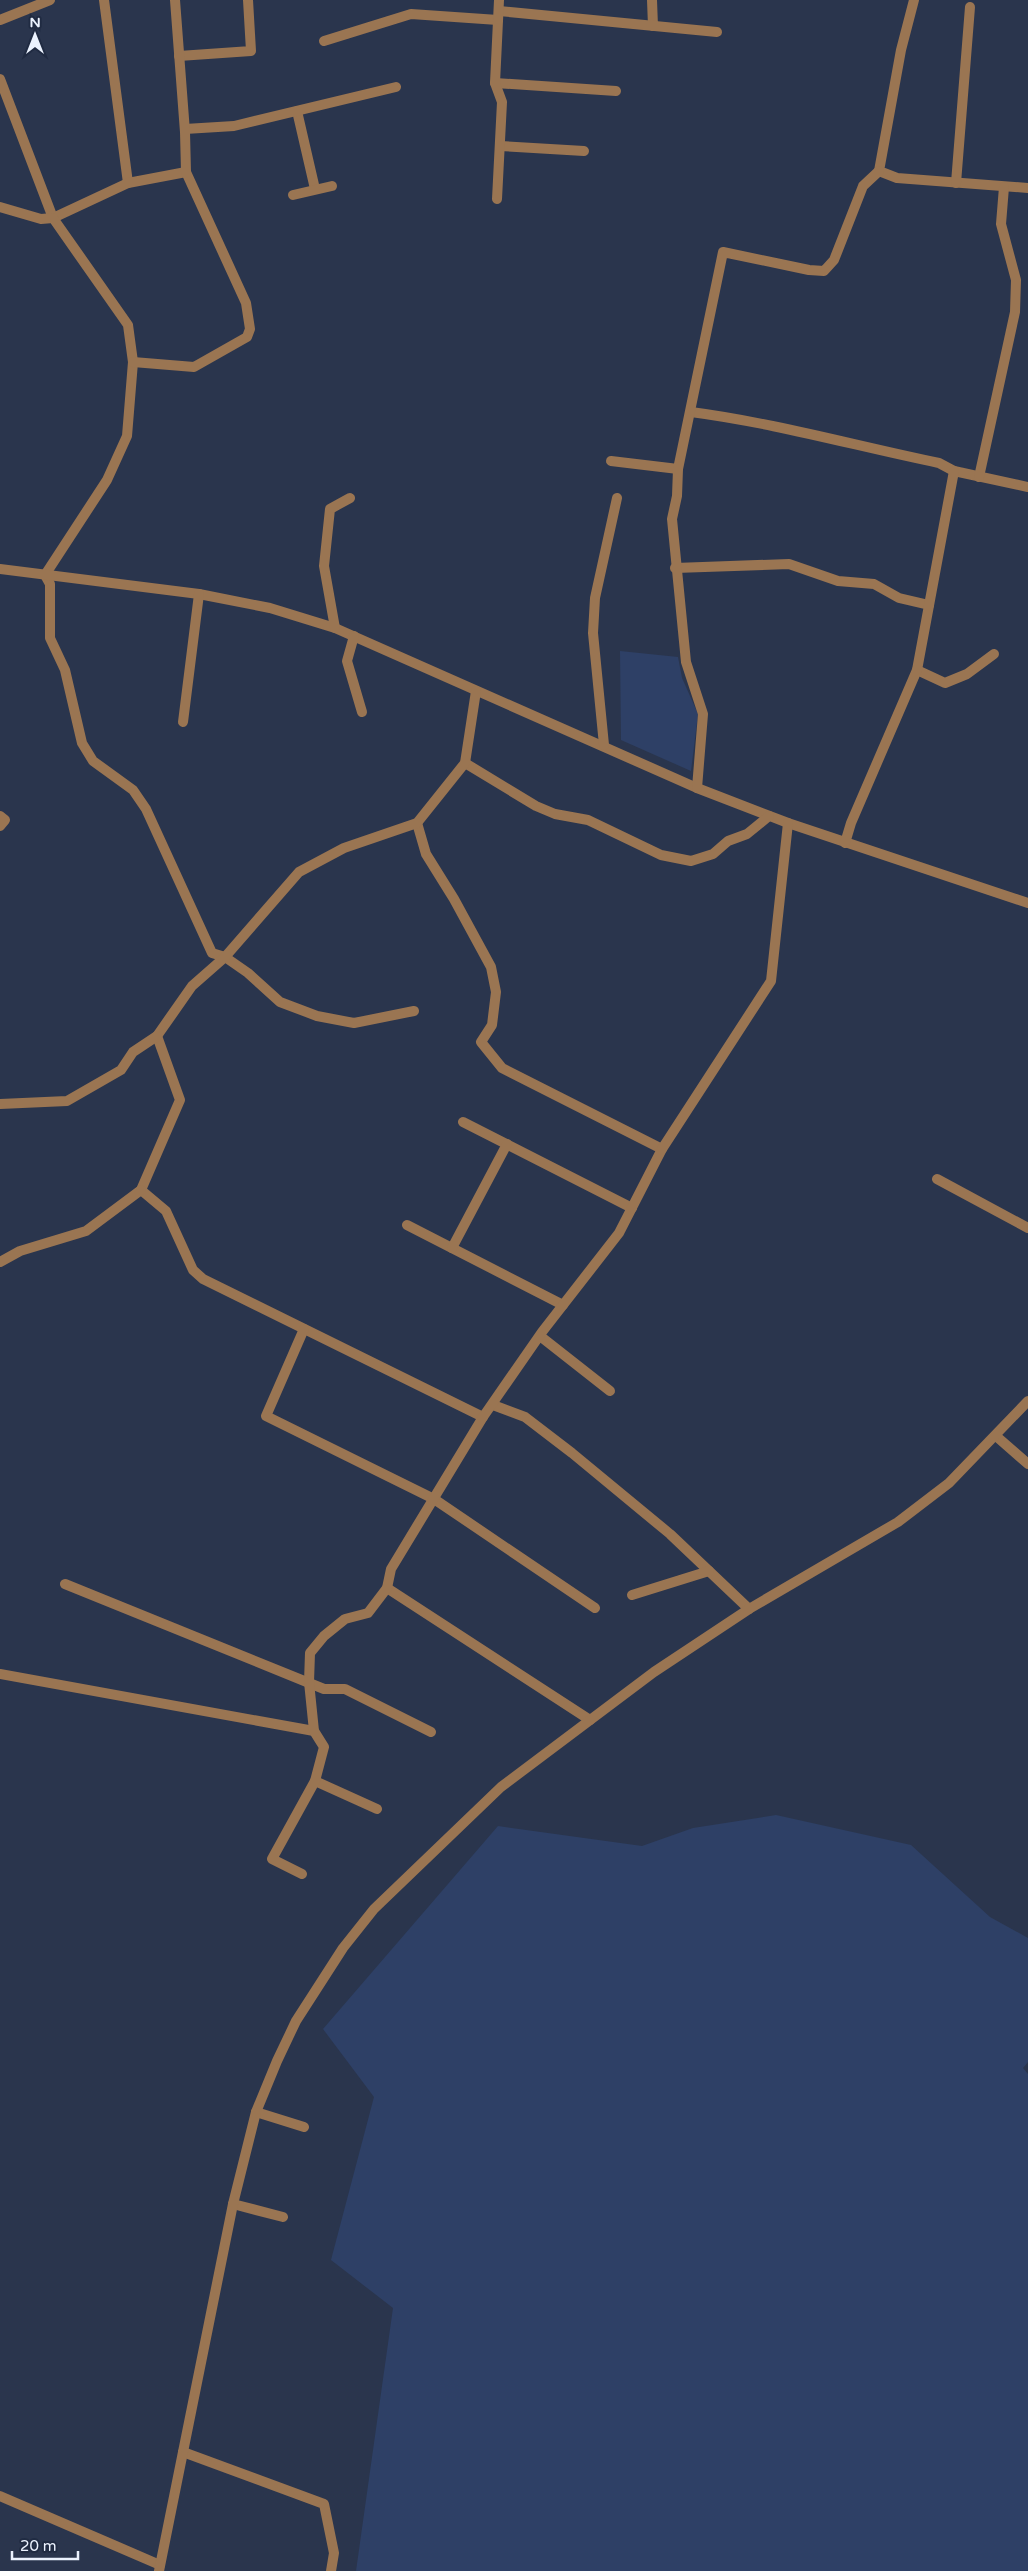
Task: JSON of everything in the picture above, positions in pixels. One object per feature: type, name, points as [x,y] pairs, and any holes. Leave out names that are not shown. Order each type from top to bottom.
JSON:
[{"type":"street","points":[[0,20],[50,0]]},
{"type":"street","points":[[104,0],[128,183]]},
{"type":"street","points":[[134,362],[194,367],[247,337],[250,329],[246,303],[186,172],[185,129],[175,0]]},
{"type":"street","points":[[179,56],[251,51],[248,0]]},
{"type":"street","points":[[652,0],[653,26]]},
{"type":"street","points":[[697,788],[703,714],[686,662],[675,568],[672,520],[677,496],[678,469],[723,252],[809,270],[824,271],[834,260],[863,186],[879,171],[901,50],[914,0]]},
{"type":"street","points":[[956,183],[970,7]]},
{"type":"street","points":[[497,198],[502,102],[495,83],[498,10]]},
{"type":"street","points":[[324,41],[411,14],[498,10],[717,32]]},
{"type":"street","points":[[0,79],[53,218],[128,326],[134,362],[127,436],[106,480],[45,574]]},
{"type":"street","points":[[495,83],[616,91]]},
{"type":"street","points":[[185,129],[234,126],[396,87]]},
{"type":"street","points":[[297,111],[315,190]]},
{"type":"street","points":[[500,146],[584,151]]},
{"type":"street","points":[[879,171],[897,178],[1028,188]]},
{"type":"street","points":[[0,207],[41,219],[53,218],[128,183],[186,172]]},
{"type":"street","points":[[293,194],[332,186]]},
{"type":"street","points":[[979,477],[1015,312],[1016,280],[1001,224],[1004,186]]},
{"type":"street","points":[[691,412],[741,419],[790,429],[822,438],[939,463],[954,471],[1028,487]]},
{"type":"street","points":[[611,462],[678,469]]},
{"type":"street","points":[[845,843],[851,823],[916,670],[954,471]]},
{"type":"street","points":[[335,628],[324,566],[326,531],[330,508],[350,498]]},
{"type":"street","points":[[604,745],[593,633],[595,598],[617,498]]},
{"type":"street","points":[[675,568],[789,564],[838,581],[874,584],[899,598],[929,605]]},
{"type":"street","points":[[0,569],[199,594],[270,608],[335,628],[476,691],[604,745],[697,788],[845,843],[1028,903]]},
{"type":"street","points":[[45,574],[50,584],[50,638],[65,670],[82,743],[93,760],[133,790],[146,809],[212,953],[225,958],[248,973],[280,1002],[317,1016],[354,1024],[414,1011]]},
{"type":"street","points":[[182,722],[199,594]]},
{"type":"street","points":[[354,636],[348,661],[362,712]]},
{"type":"street","points":[[916,670],[945,683],[967,674],[994,654]]},
{"type":"street","points":[[0,1104],[68,1102],[121,1070],[133,1052],[157,1036],[192,986],[225,958],[299,872],[344,848],[417,823],[465,763],[476,691]]},
{"type":"street","points":[[465,763],[536,806],[555,814],[588,820],[661,855],[691,861],[712,854],[728,842],[747,834],[769,816]]},
{"type":"street","points":[[0,816],[5,820],[0,826]]},
{"type":"street","points":[[417,823],[426,854],[454,899],[491,967],[496,992],[492,1025],[481,1042],[502,1068],[662,1149]]},
{"type":"street","points":[[302,1874],[272,1859],[315,1780],[324,1747],[314,1731],[309,1682],[310,1653],[319,1642],[345,1619],[368,1614],[386,1588],[391,1569],[483,1417],[540,1336],[619,1233],[662,1149],[771,981],[788,823]]},
{"type":"street","points":[[0,1262],[20,1251],[86,1231],[141,1190],[180,1100],[157,1036]]},
{"type":"street","points":[[462,1122],[632,1208]]},
{"type":"street","points":[[452,1248],[507,1144]]},
{"type":"street","points":[[937,1179],[1028,1228]]},
{"type":"street","points":[[141,1190],[166,1211],[193,1270],[203,1279],[483,1417]]},
{"type":"street","points":[[406,1225],[563,1305]]},
{"type":"street","points":[[304,1329],[266,1416],[434,1499],[595,1608]]},
{"type":"street","points":[[540,1336],[610,1391]]},
{"type":"street","points":[[0,2496],[160,2568],[233,2204],[256,2112],[296,2021],[343,1948],[374,1909],[501,1788],[654,1672],[750,1609],[898,1522],[949,1483],[1028,1402]]},
{"type":"street","points":[[493,1405],[525,1417],[670,1534],[750,1609]]},
{"type":"street","points":[[996,1436],[1028,1464]]},
{"type":"street","points":[[632,1595],[709,1571]]},
{"type":"street","points":[[65,1584],[324,1689],[345,1689],[431,1732]]},
{"type":"street","points":[[386,1588],[590,1720]]},
{"type":"street","points":[[0,1674],[314,1731]]},
{"type":"street","points":[[315,1780],[377,1809]]},
{"type":"street","points":[[256,2112],[304,2127]]},
{"type":"street","points":[[233,2204],[283,2217]]},
{"type":"street","points":[[183,2452],[324,2504],[334,2552],[331,2571]]},
{"type":"shaded area","points":[[620,651],[678,657],[682,678],[698,714],[691,771],[621,740]]},
{"type":"shaded area","points":[[776,1815],[911,1845],[990,1917],[1028,1938],[1028,2062],[1023,2068],[1028,2074],[1028,2571],[356,2571],[393,2308],[331,2260],[374,2097],[323,2029],[498,1826],[642,1846],[693,1828]]}]
